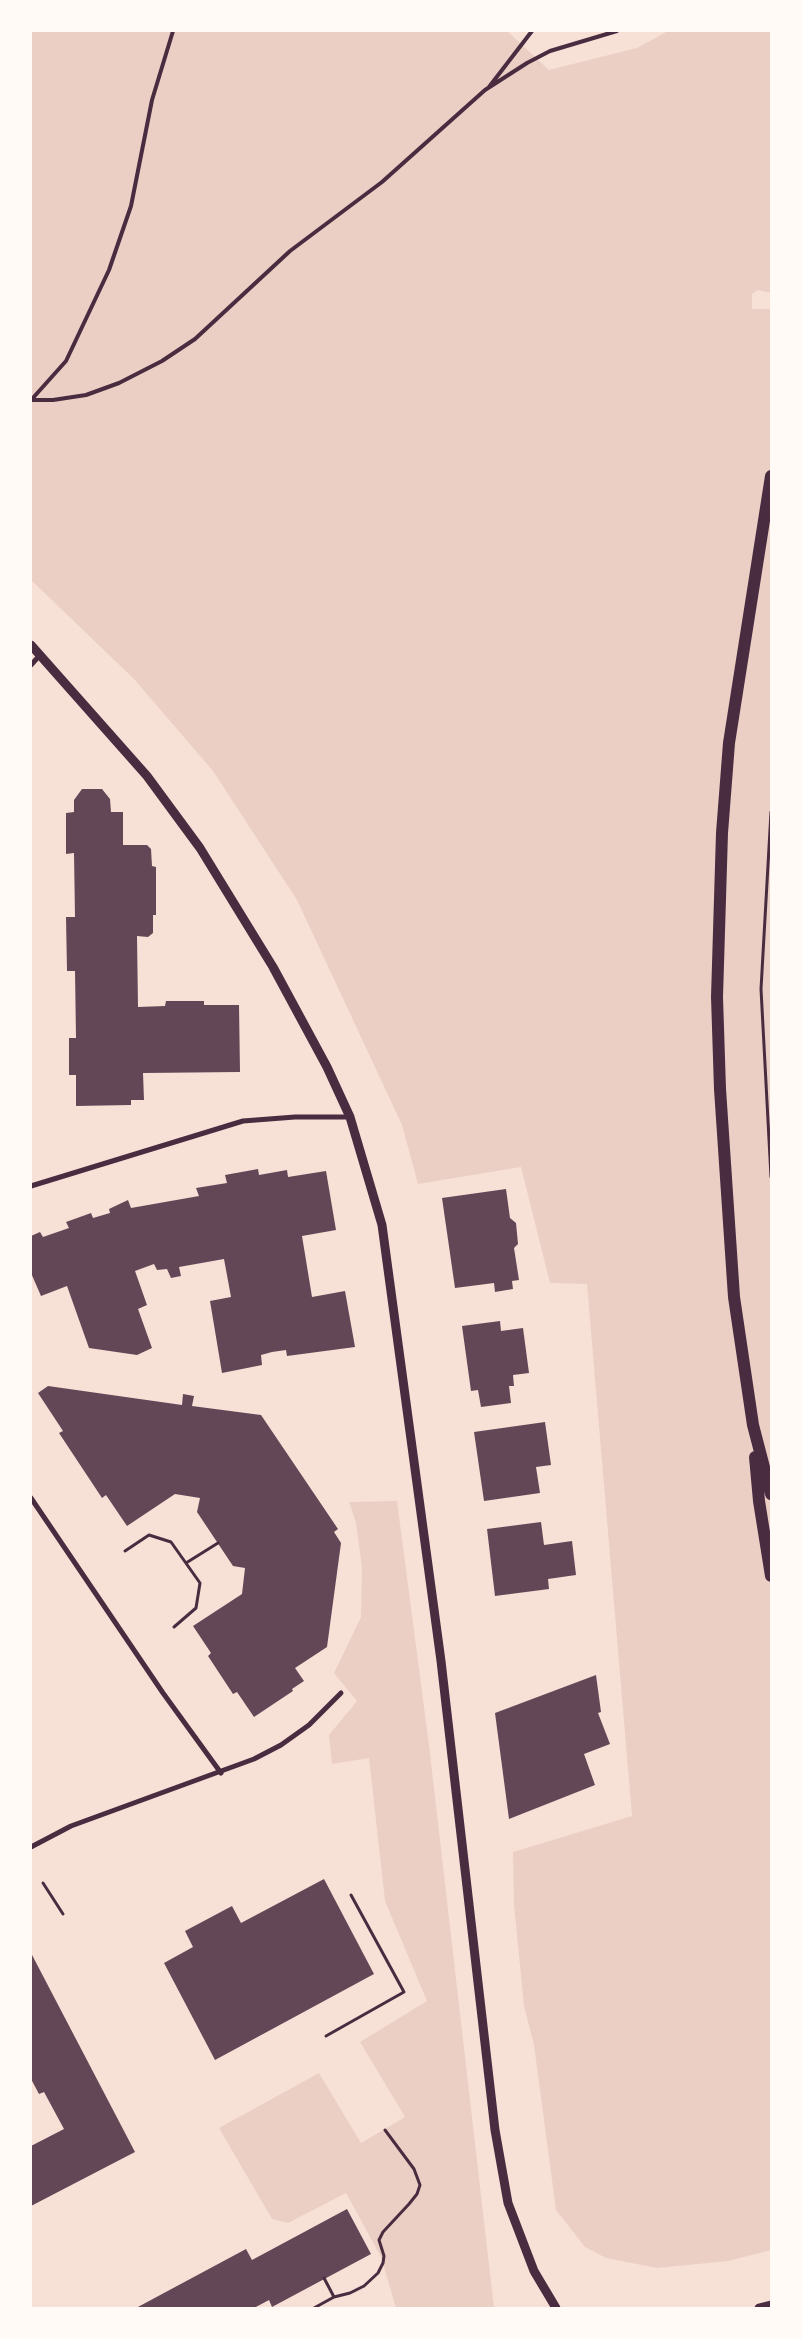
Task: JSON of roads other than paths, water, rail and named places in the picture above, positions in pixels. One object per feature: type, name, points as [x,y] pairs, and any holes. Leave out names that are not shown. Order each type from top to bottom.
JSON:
[{"type":"main road","points":[[771,476],[732,717],[722,833],[719,920],[719,1071],[729,1247],[734,1296],[753,1425],[759,1501],[771,1576]]},
{"type":"main road","points":[[753,1425],[771,1494]]},
{"type":"street","points":[[31,645],[147,776],[200,848],[273,967],[327,1067],[350,1118],[382,1225],[441,1661],[495,2130],[508,2203],[534,2271],[556,2308]]},
{"type":"street","points":[[31,665],[40,655]]},
{"type":"street","points":[[31,1186],[243,1120],[295,1117],[350,1118]]},
{"type":"street","points":[[31,1498],[163,1693],[221,1772]]},
{"type":"street","points":[[31,1847],[71,1826],[254,1759],[286,1741],[321,1715],[341,1693]]},
{"type":"street","points":[[759,2308],[771,2305]]},
{"type":"lane","points":[[32,399],[66,362],[109,270],[131,206],[152,100],[173,31]]},
{"type":"lane","points":[[486,90],[532,31]]},
{"type":"lane","points":[[32,399],[53,400],[86,395],[119,384],[162,362],[195,340],[290,251],[382,182],[486,90],[550,50],[617,31]]}]
